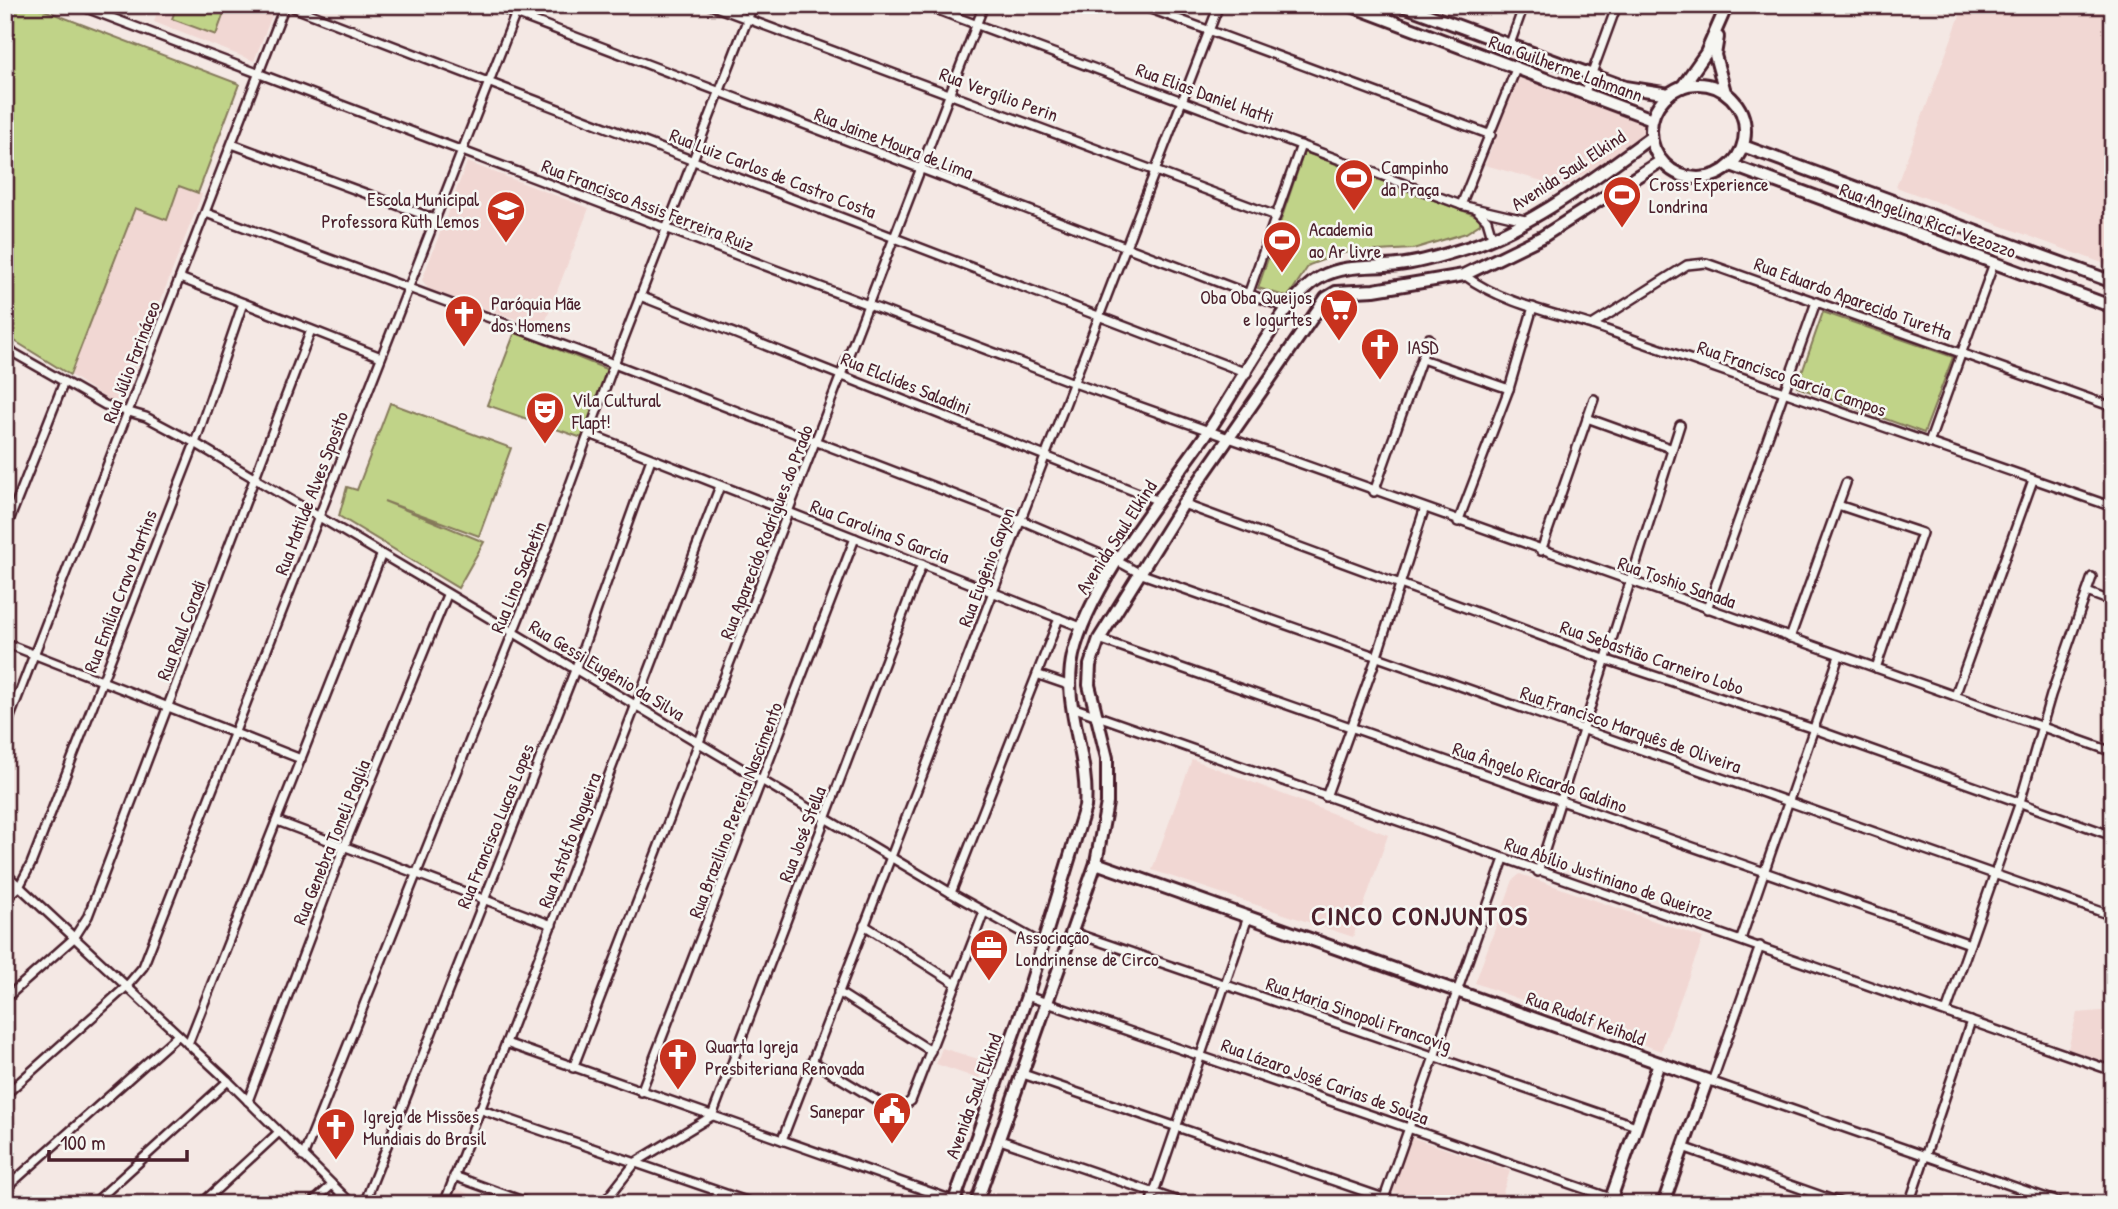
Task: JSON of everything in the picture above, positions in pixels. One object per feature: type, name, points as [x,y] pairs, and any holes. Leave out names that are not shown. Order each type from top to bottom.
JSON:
[{"type":"main road","name":"Rua Guilherme Lahmann","points":[[1349,5],[1652,119]]},
{"type":"main road","points":[[1401,5],[1429,10],[1625,87],[1669,94]]},
{"type":"main road","points":[[1682,87],[1706,54],[1727,5]]},
{"type":"main road","points":[[1720,23],[1715,55],[1725,92],[1743,116],[1743,146],[1731,165],[1720,173],[1695,179],[1682,176],[1661,160],[1651,137],[1652,119],[1669,94],[1682,87],[1697,84],[1725,92]]},
{"type":"main road","name":"Avenida Saul Elkind","points":[[957,1203],[1044,945],[1085,807],[1087,788],[1068,685],[1081,627],[1119,562],[1247,373],[1286,308],[1319,278],[1341,269],[1400,265],[1463,250],[1525,220],[1596,177],[1651,137]]},
{"type":"main road","points":[[1743,146],[2113,282]]},
{"type":"main road","name":"Avenida Saul Elkind","points":[[976,1204],[1096,863],[1107,803],[1107,769],[1089,685],[1090,665],[1100,639],[1183,504],[1231,438],[1317,307],[1336,292],[1464,275],[1542,237],[1661,160]]},
{"type":"main road","name":"Rua Angelina Ricci Vezozzo","points":[[1731,165],[2113,307]]},
{"type":"main road","points":[[2016,271],[2024,249]]},
{"type":"main road","points":[[1364,267],[1367,290]]},
{"type":"main road","name":"Rua Rudolf Keihold","points":[[1096,863],[1709,1081]]},
{"type":"main road","points":[[1610,1201],[1659,1063]]},
{"type":"main road","points":[[1663,1204],[1709,1081]]},
{"type":"street","name":"Rua Francisco Assis Ferreira Ruiz","points":[[78,5],[869,307],[1231,438]]},
{"type":"street","name":"Rua Júlio Farináceo","points":[[5,730],[286,5]]},
{"type":"street","name":"Rua Luiz Carlos de Castro Costa","points":[[286,5],[1247,373]]},
{"type":"street","name":"Rua Jaime Moura de Lima","points":[[492,5],[1248,296],[1286,308]]},
{"type":"street","name":"Rua Matilde Alves Sposito","points":[[5,1095],[126,987],[143,967],[519,5]]},
{"type":"street","name":"Rua Vergílio Perin","points":[[710,5],[1276,216]]},
{"type":"street","name":"Rua Lino Sachetin","points":[[303,1157],[513,632],[753,5]]},
{"type":"street","name":"Rua Elias Daniel Hatti","points":[[924,5],[1461,205],[1525,220]]},
{"type":"street","name":"Rua Aparecido Rodrigues do Prado","points":[[573,1068],[701,745],[984,5]]},
{"type":"street","points":[[1140,5],[1490,135]]},
{"type":"street","name":"Rua Eugênio Gayon","points":[[782,1140],[1219,5]]},
{"type":"street","points":[[1510,44],[1524,5]]},
{"type":"street","points":[[1584,95],[1617,5]]},
{"type":"street","points":[[1461,205],[1516,69]]},
{"type":"street","points":[[232,144],[435,219]]},
{"type":"street","points":[[1248,296],[1301,145]]},
{"type":"street","points":[[1475,209],[1487,220],[1492,237]]},
{"type":"street","name":"Rua Francisco Marquês de Oliveira","points":[[206,213],[614,364],[1021,520],[1139,573],[2113,916]]},
{"type":"street","name":"Rua Eduardo Aparecido Turetta","points":[[1592,325],[1687,265],[1706,263],[2113,407]]},
{"type":"street","points":[[1929,443],[1994,263]]},
{"type":"street","name":"Rua Francisco Garcia Campos","points":[[1464,275],[1485,288],[1533,307],[1592,325],[2113,508]]},
{"type":"street","points":[[180,278],[381,357]]},
{"type":"street","name":"Rua Elclides Saladini","points":[[640,296],[1159,501]]},
{"type":"street","points":[[1707,609],[1816,302]]},
{"type":"street","name":"Rua Emília Cravo Martins","points":[[19,887],[31,864],[195,443],[243,303]]},
{"type":"street","points":[[1458,522],[1509,389],[1533,307]]},
{"type":"street","name":"Rua Raul Coradi","points":[[5,999],[74,938],[88,916],[311,330]]},
{"type":"street","points":[[1374,492],[1429,338]]},
{"type":"street","name":"Rua Gessi Eugênio da Silva","points":[[5,348],[105,405],[161,424],[195,443],[381,556],[951,893],[1044,945]]},
{"type":"street","points":[[1422,359],[1509,389]]},
{"type":"street","points":[[5,531],[64,382]]},
{"type":"street","points":[[1541,551],[1594,399]]},
{"type":"street","points":[[1587,418],[1670,448]]},
{"type":"street","points":[[1538,872],[1604,659],[1631,582],[1670,448],[1680,425]]},
{"type":"street","name":"Rua Carolina S Garcia","points":[[590,434],[1081,627]]},
{"type":"street","name":"Rua Toshio Sanada","points":[[1231,438],[1424,510],[2113,752]]},
{"type":"street","name":"Rua Francisco Lucas Lopes","points":[[364,1204],[482,899],[575,670],[651,459]]},
{"type":"street","points":[[1955,696],[2033,480]]},
{"type":"street","points":[[1790,638],[1846,483]]},
{"type":"street","name":"Rua Astolfo Nogueira","points":[[444,1204],[720,485]]},
{"type":"street","name":"Rua Sebastião Carneiro Lobo","points":[[1183,504],[1604,659],[1814,729],[2113,836]]},
{"type":"street","points":[[1838,505],[1922,533],[1876,668]]},
{"type":"street","points":[[1325,797],[1377,656],[1424,510]]},
{"type":"street","name":"Rua Brazilino Pereira Nascimento","points":[[641,1092],[855,538]]},
{"type":"street","points":[[188,1044],[381,556]]},
{"type":"street","name":"Rua José Stella","points":[[712,1116],[922,564]]},
{"type":"street","points":[[1947,1012],[2020,802],[2044,729],[2051,695],[2092,577]]},
{"type":"street","points":[[2087,592],[2113,601]]},
{"type":"street","name":"Rua Genebra Toneli Paglia","points":[[248,1101],[345,847],[447,595]]},
{"type":"street","points":[[951,893],[1039,675],[1059,618]]},
{"type":"street","name":"Rua Ângelo Ricardo Galdino","points":[[1100,639],[1970,944]]},
{"type":"street","points":[[5,643],[301,759]]},
{"type":"street","points":[[1741,939],[1839,656]]},
{"type":"street","points":[[1039,675],[1068,685]]},
{"type":"street","name":"Rua Abílio Justiniano de Queiroz","points":[[1072,707],[1538,872],[1741,939],[2113,1072]]},
{"type":"street","points":[[277,821],[552,925]]},
{"type":"street","points":[[1383,1201],[1504,859]]},
{"type":"street","points":[[5,873],[228,1081],[352,1204]]},
{"type":"street","points":[[5,899],[19,887]]},
{"type":"street","points":[[812,1061],[891,1109],[898,1109],[911,1101],[984,912]]},
{"type":"street","points":[[1150,1204],[1248,917]]},
{"type":"street","points":[[864,925],[955,983]]},
{"type":"street","name":"Rua Maria Sinopoli Francovig","points":[[1072,932],[1636,1126]]},
{"type":"street","points":[[1709,1081],[1760,946]]},
{"type":"street","points":[[838,992],[931,1051]]},
{"type":"street","name":"Rua Lázaro José Carias de Souza","points":[[1027,996],[1200,1054],[1610,1201],[1628,1204]]},
{"type":"street","points":[[1909,1204],[1971,1021]]},
{"type":"street","points":[[5,1189],[178,1035]]},
{"type":"street","points":[[506,1043],[957,1203]]},
{"type":"street","points":[[1023,1074],[1383,1201],[1401,1204]]},
{"type":"street","points":[[93,1204],[228,1081]]},
{"type":"street","name":"Rua Rudolf Keihold","points":[[1709,1081],[2064,1204]]},
{"type":"street","points":[[479,1110],[755,1204]]},
{"type":"street","points":[[603,1204],[636,1162],[712,1116]]},
{"type":"street","points":[[201,1204],[279,1132]]},
{"type":"street","points":[[1000,1140],[1187,1204]]},
{"type":"street","points":[[1683,1147],[1844,1204]]},
{"type":"street","points":[[454,1176],[531,1204]]},
{"type":"street","points":[[311,1204],[332,1185]]},
{"type":"shaded area","points":[[159,5],[276,5],[254,61],[154,22]]},
{"type":"shaded area","points":[[1964,5],[2113,5],[2113,267],[1896,187]]},
{"type":"shaded area","points":[[1518,76],[1649,122],[1646,135],[1564,187],[1485,165]]},
{"type":"shaded area","name":"Escola Municipal Professora Ruth Lemos","points":[[467,162],[589,208],[543,328],[429,290],[422,280]]},
{"type":"shaded area","points":[[179,186],[202,194],[122,400],[110,401],[70,375],[135,207]]},
{"type":"shaded area","points":[[1192,759],[1388,835],[1353,937],[1152,870]]},
{"type":"shaded area","points":[[1520,874],[1703,938],[1661,1051],[1475,983],[1513,880]]},
{"type":"shaded area","points":[[2113,1010],[2113,1065],[2068,1049],[2077,1013]]},
{"type":"shaded area","points":[[942,1048],[985,1061],[979,1079],[936,1064]]},
{"type":"shaded area","points":[[1411,1137],[1510,1171],[1499,1204],[1428,1204],[1392,1191]]},
{"type":"shaded area","points":[[456,1189],[497,1204],[451,1204]]},
{"type":"green space","points":[[5,5],[31,5],[239,84],[198,193],[179,186],[167,220],[135,208],[70,375],[5,335]]},
{"type":"green space","points":[[177,5],[212,5],[225,10],[216,35],[172,19]]},
{"type":"green space","points":[[1304,152],[1480,217],[1480,224],[1466,233],[1413,249],[1342,253],[1309,265],[1288,297],[1258,288]]},
{"type":"green space","points":[[1823,312],[1953,357],[1924,433],[1797,387]]},
{"type":"green space","points":[[515,332],[606,369],[608,377],[582,438],[487,405]]},
{"type":"green space","points":[[390,403],[511,448],[479,536],[384,501],[484,542],[458,588],[339,516],[347,487],[357,490]]},
{"type":"place","name":"Campinho da Praça","points":[[1354,212]]},
{"type":"place","name":"Cross Experience Londrina","points":[[1622,229]]},
{"type":"place","name":"Escola Municipal Professora Ruth Lemos","points":[[506,244]]},
{"type":"place","name":"Academia ao Ar livre","points":[[1282,274]]},
{"type":"place","name":"Oba Oba Queijos e Iogurtes","points":[[1339,342]]},
{"type":"place","name":"Paróquia Mãe dos Homens","points":[[464,348]]},
{"type":"place","name":"IASD","points":[[1380,381]]},
{"type":"place","name":"Vila Cultural Flapt!","points":[[545,445]]},
{"type":"place","name":"Associação Londrinense de Circo","points":[[989,982]]},
{"type":"place","name":"Quarta Igreja Presbiteriana Renovada","points":[[678,1091]]},
{"type":"place","name":"Sanepar","points":[[892,1145]]},
{"type":"place","name":"Igreja de Missões Mundiais do Brasil","points":[[336,1161]]},
{"type":"district","name":"CINCO CONJUNTOS","points":[[1420,915]]}]
